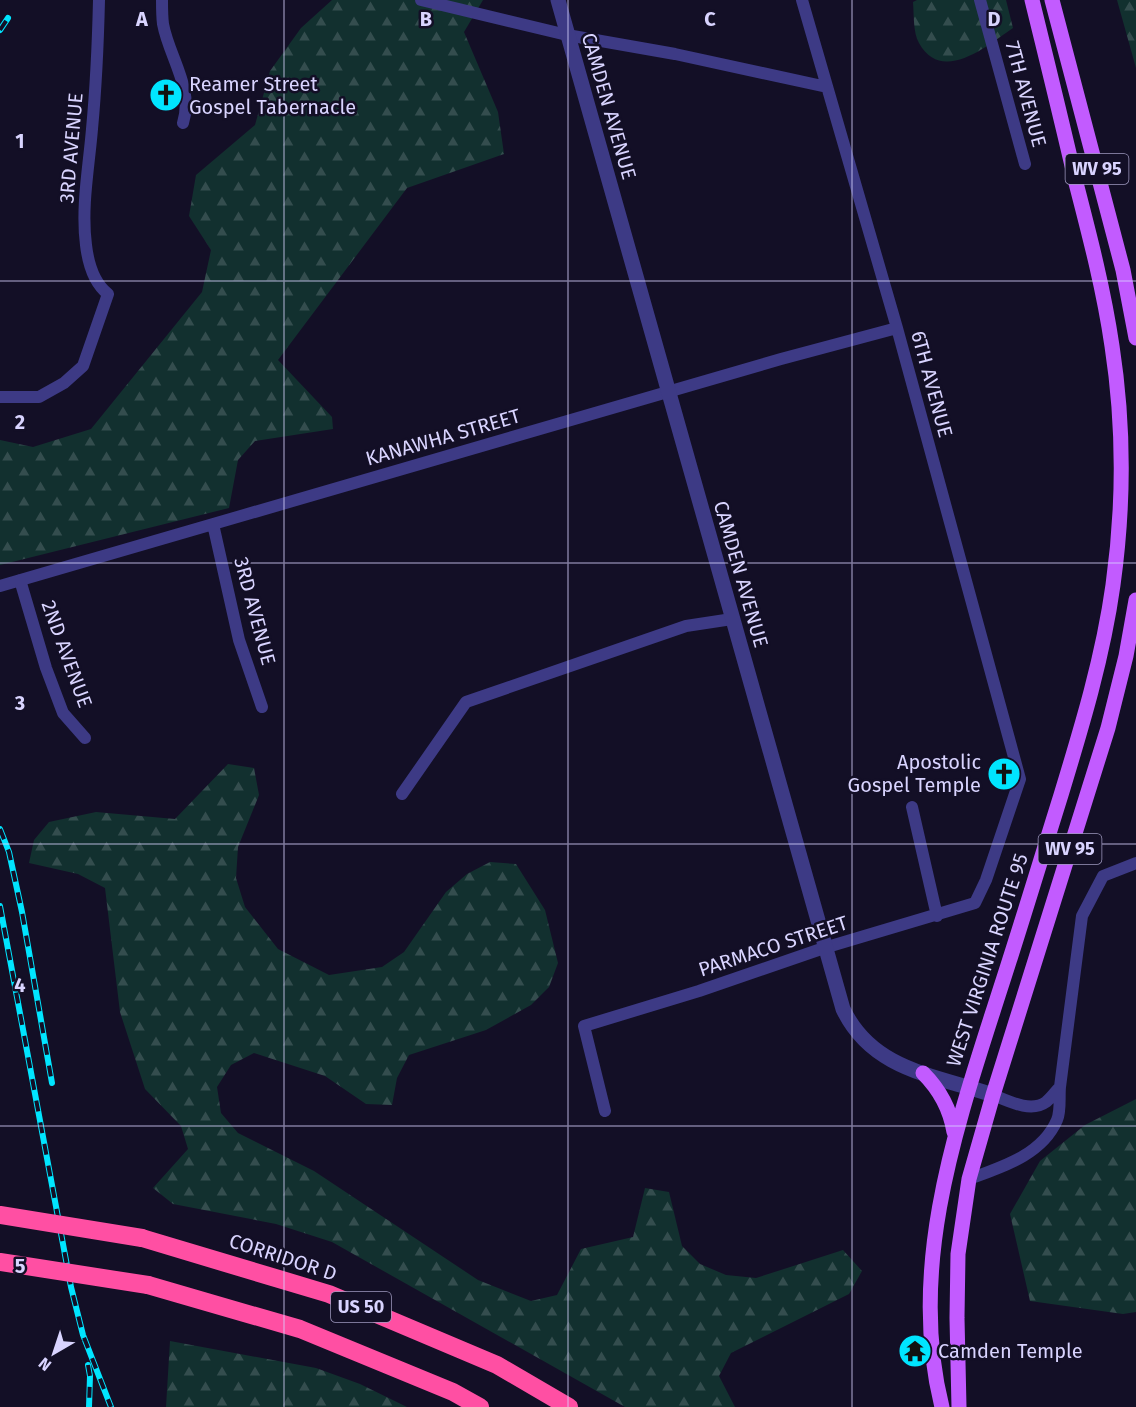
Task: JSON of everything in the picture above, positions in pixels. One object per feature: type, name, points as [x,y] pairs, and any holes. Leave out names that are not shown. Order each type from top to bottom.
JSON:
[{"type":"highway","name":"CORRIDOR D","points":[[0,1215],[142,1238],[329,1294],[497,1365],[569,1407]]},
{"type":"highway","name":"US 50","points":[[0,1262],[148,1285],[300,1329],[453,1392],[480,1407]]},
{"type":"main road","name":"WEST VIRGINIA ROUTE 95","points":[[969,1087],[1095,681],[1112,591],[1119,530],[1120,431],[1112,347],[1097,268],[1032,0]]},
{"type":"main road","name":"WV 95","points":[[1052,0],[1123,270],[1136,338]]},
{"type":"main road","name":"WV 95","points":[[959,1407],[958,1254],[969,1179],[993,1095],[1108,728],[1126,656],[1136,600]]},
{"type":"main road","points":[[923,1073],[941,1094],[949,1110],[955,1137]]},
{"type":"main road","name":"WV 95","points":[[942,1407],[933,1354],[932,1285],[939,1210],[969,1087]]},
{"type":"street","name":"3RD AVENUE","points":[[0,398],[39,397],[64,383],[83,366],[108,294],[96,280],[86,245],[85,201],[97,80],[99,0]]},
{"type":"street","points":[[162,0],[163,23],[182,80],[186,100],[183,123]]},
{"type":"street","points":[[421,0],[567,35],[675,54],[827,87]]},
{"type":"street","name":"CAMDEN AVENUE","points":[[558,0],[843,1009],[862,1040],[883,1057],[923,1073],[993,1095]]},
{"type":"street","name":"6TH AVENUE","points":[[802,0],[897,328],[1020,779],[986,880],[975,903]]},
{"type":"street","name":"7TH AVENUE","points":[[980,0],[1025,164]]},
{"type":"street","name":"KANAWHA STREET","points":[[0,586],[668,391],[897,328]]},
{"type":"street","name":"3RD AVENUE","points":[[213,524],[239,640],[262,707]]},
{"type":"street","name":"2ND AVENUE","points":[[20,580],[46,668],[63,713],[85,738]]},
{"type":"street","points":[[402,794],[466,702],[686,626],[732,619]]},
{"type":"street","points":[[912,807],[937,916]]},
{"type":"street","points":[[969,1179],[1014,1162],[1036,1147],[1048,1135],[1058,1118],[1082,916],[1103,876],[1136,863]]},
{"type":"street","name":"PARMACO STREET","points":[[604,1111],[584,1026],[825,948],[975,903]]},
{"type":"street","points":[[993,1095],[1029,1107],[1046,1101],[1060,1087]]},
{"type":"green space","points":[[332,0],[483,0],[464,32],[498,112],[504,154],[407,188],[278,360],[332,417],[333,429],[255,441],[238,460],[229,508],[0,565],[0,440],[33,447],[91,429],[202,292],[211,250],[189,216],[196,175],[255,125],[270,71],[301,28]]},
{"type":"green space","points":[[917,0],[1006,0],[1013,28],[965,58],[940,61],[929,55],[917,39],[913,2]]},
{"type":"green space","points":[[1117,0],[1136,0],[1136,68]]},
{"type":"green space","points":[[228,764],[254,768],[259,795],[238,847],[236,878],[245,907],[278,949],[329,975],[382,967],[404,952],[446,892],[467,874],[490,862],[516,864],[545,910],[558,963],[549,987],[531,1005],[486,1030],[409,1055],[397,1078],[392,1105],[366,1104],[325,1076],[254,1053],[231,1065],[217,1087],[221,1113],[238,1133],[314,1171],[478,1280],[531,1301],[557,1295],[581,1249],[633,1237],[645,1188],[669,1192],[682,1246],[700,1264],[726,1275],[756,1278],[843,1250],[862,1271],[849,1294],[731,1353],[719,1376],[735,1407],[625,1407],[332,1242],[276,1224],[173,1204],[153,1188],[188,1149],[181,1126],[145,1089],[120,1012],[105,888],[78,874],[29,863],[34,840],[49,822],[96,812],[175,819]]},
{"type":"green space","points":[[1136,1099],[1136,1312],[1123,1314],[1030,1301],[1010,1214],[1040,1161],[1085,1125]]},
{"type":"green space","points":[[170,1341],[316,1368],[360,1384],[407,1407],[166,1407]]},
{"type":"railway","points":[[0,30],[8,18]]},
{"type":"railway","points":[[0,829],[9,852],[22,912],[52,1083]]},
{"type":"railway","points":[[0,906],[71,1287],[83,1335],[111,1407]]},
{"type":"railway","points":[[88,1365],[89,1407]]},
{"type":"place","name":"Reamer Street Gospel Tabernacle","points":[[166,95]]},
{"type":"place","name":"Apostolic Gospel Temple","points":[[1004,774]]},
{"type":"place","name":"Camden Temple","points":[[915,1351]]}]
